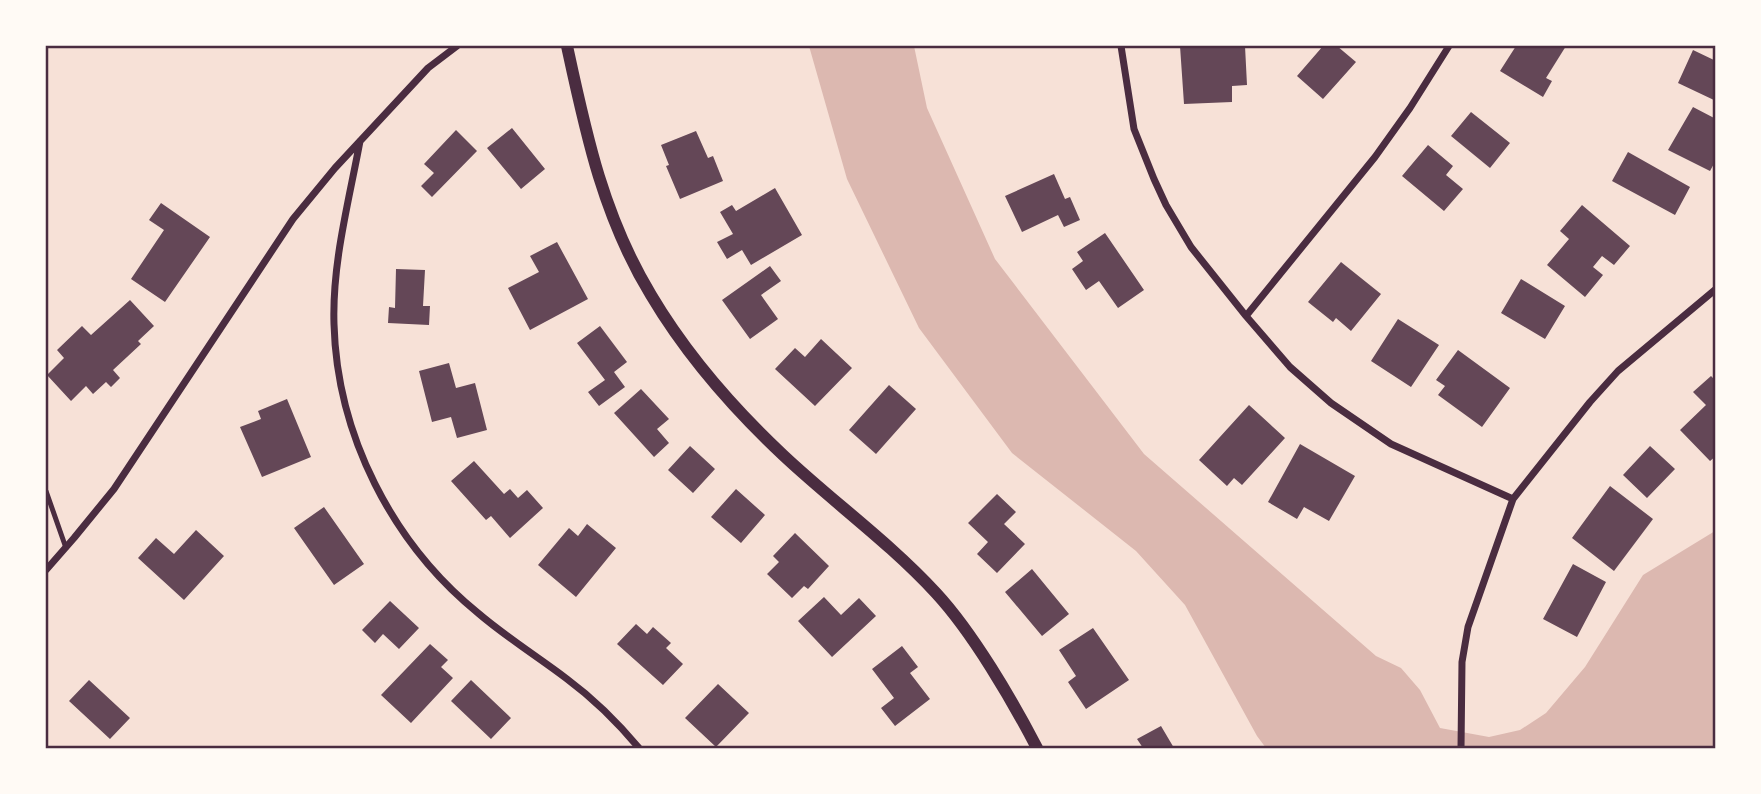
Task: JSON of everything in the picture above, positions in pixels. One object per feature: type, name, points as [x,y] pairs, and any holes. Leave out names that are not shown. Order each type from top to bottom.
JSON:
[{"type":"street","points":[[46,570],[114,489],[293,219],[428,68],[457,46]]},
{"type":"street","points":[[567,46],[588,142],[617,232],[651,296],[693,356],[782,454],[884,541],[937,594],[980,653],[1037,748]]},
{"type":"street","points":[[1121,46],[1134,129],[1154,180],[1191,247],[1246,316],[1310,387],[1351,417],[1412,455],[1513,499]]},
{"type":"street","points":[[1246,316],[1375,157],[1449,46]]},
{"type":"street","points":[[360,141],[339,252],[334,323],[344,398],[367,468],[399,528],[436,574],[479,615],[570,681],[613,719],[639,748]]},
{"type":"street","points":[[1461,748],[1462,662],[1468,627],[1513,499],[1618,371],[1716,289]]},
{"type":"lane","points":[[46,491],[66,548]]},
{"type":"shaded area","points":[[809,46],[914,46],[927,108],[995,259],[1144,454],[1376,656],[1401,668],[1420,690],[1440,728],[1489,737],[1520,730],[1546,713],[1585,667],[1643,575],[1715,531],[1715,748],[1266,748],[1185,605],[1136,551],[1012,453],[919,328],[847,179]]},
{"type":"building","points":[[1180,46],[1245,46],[1247,85],[1232,86],[1232,102],[1184,104]]},
{"type":"building","points":[[1323,46],[1337,46],[1356,62],[1323,99],[1297,76]]},
{"type":"building","points":[[1516,46],[1566,46],[1546,78],[1552,81],[1543,97],[1500,71]]},
{"type":"building","points":[[1693,50],[1716,61],[1716,101],[1678,83]]},
{"type":"building","points":[[1693,107],[1716,119],[1716,160],[1710,171],[1668,150]]},
{"type":"building","points":[[1471,112],[1510,143],[1490,168],[1451,136]]},
{"type":"building","points":[[512,128],[545,169],[521,189],[487,148]]},
{"type":"building","points":[[456,130],[477,151],[432,197],[421,186],[434,173],[424,164]]},
{"type":"building","points":[[696,131],[708,158],[713,156],[723,181],[680,199],[666,166],[669,165],[661,145]]},
{"type":"building","points":[[1428,145],[1453,166],[1446,175],[1463,189],[1444,211],[1402,176]]},
{"type":"building","points":[[1628,152],[1690,187],[1675,215],[1612,181]]},
{"type":"building","points":[[1054,174],[1065,199],[1070,197],[1080,220],[1064,227],[1058,215],[1022,232],[1005,196]]},
{"type":"building","points":[[775,188],[802,235],[751,265],[742,250],[727,259],[717,242],[733,234],[720,212],[732,205],[736,211]]},
{"type":"building","points":[[161,203],[210,237],[165,302],[131,279],[164,230],[149,220]]},
{"type":"building","points":[[1582,205],[1630,246],[1614,265],[1602,256],[1593,267],[1603,275],[1585,297],[1547,265],[1569,239],[1560,231]]},
{"type":"building","points":[[1105,233],[1144,290],[1118,308],[1099,281],[1086,290],[1072,269],[1083,261],[1077,252]]},
{"type":"building","points":[[557,242],[588,299],[530,330],[508,288],[539,272],[530,256]]},
{"type":"building","points":[[1341,262],[1381,294],[1351,331],[1336,318],[1333,322],[1308,302]]},
{"type":"building","points":[[770,266],[781,281],[761,295],[778,319],[750,339],[722,300]]},
{"type":"building","points":[[396,269],[425,270],[423,306],[430,306],[429,325],[388,323],[389,307],[395,308]]},
{"type":"building","points":[[1521,279],[1565,306],[1545,339],[1501,313]]},
{"type":"building","points":[[130,300],[154,326],[138,341],[141,344],[113,370],[120,378],[111,387],[106,382],[93,394],[86,386],[71,401],[47,375],[64,358],[57,350],[82,326],[91,335]]},
{"type":"building","points":[[1398,319],[1439,345],[1411,387],[1371,361]]},
{"type":"building","points":[[600,326],[627,362],[614,372],[625,387],[599,406],[588,392],[605,380],[577,343]]},
{"type":"building","points":[[821,339],[852,368],[815,406],[775,369],[795,348],[805,357]]},
{"type":"building","points":[[1458,350],[1510,388],[1482,427],[1438,395],[1445,386],[1436,380]]},
{"type":"building","points":[[449,363],[456,388],[475,383],[487,430],[457,438],[451,417],[432,422],[419,371]]},
{"type":"building","points":[[1711,376],[1716,381],[1716,456],[1710,461],[1680,430],[1706,405],[1693,392]]},
{"type":"building","points":[[889,385],[916,409],[876,454],[849,430]]},
{"type":"building","points":[[641,389],[669,419],[657,429],[669,443],[654,457],[614,413]]},
{"type":"building","points":[[287,399],[311,457],[262,477],[240,427],[261,419],[258,411]]},
{"type":"building","points":[[1249,405],[1285,438],[1242,485],[1234,478],[1227,486],[1199,460]]},
{"type":"building","points":[[1300,444],[1355,476],[1329,521],[1304,507],[1297,519],[1268,502]]},
{"type":"building","points":[[690,446],[715,469],[693,493],[668,470]]},
{"type":"building","points":[[1650,446],[1675,469],[1647,498],[1623,475]]},
{"type":"building","points":[[474,461],[504,494],[510,489],[518,498],[527,490],[543,508],[510,538],[491,516],[486,520],[451,481]]},
{"type":"building","points":[[1610,486],[1653,519],[1614,571],[1572,538]]},
{"type":"building","points":[[736,489],[765,515],[741,543],[711,517]]},
{"type":"building","points":[[997,494],[1016,512],[1004,524],[1025,544],[997,573],[977,554],[988,542],[968,523]]},
{"type":"building","points":[[324,507],[364,564],[334,585],[294,528]]},
{"type":"building","points":[[587,524],[616,548],[576,597],[538,565],[569,528],[578,536]]},
{"type":"building","points":[[196,530],[224,556],[184,600],[138,558],[156,538],[174,554]]},
{"type":"building","points":[[795,533],[829,566],[808,589],[804,586],[792,598],[767,574],[779,562],[773,556]]},
{"type":"building","points":[[1573,564],[1606,582],[1577,637],[1543,619]]},
{"type":"building","points":[[1032,569],[1069,614],[1042,636],[1005,592]]},
{"type":"building","points":[[824,597],[841,615],[859,598],[876,616],[832,657],[798,621]]},
{"type":"building","points":[[390,601],[419,628],[399,649],[383,634],[375,643],[362,630]]},
{"type":"building","points":[[636,624],[647,634],[653,627],[671,643],[666,648],[683,664],[663,685],[617,644]]},
{"type":"building","points":[[1093,628],[1129,680],[1086,709],[1068,682],[1076,676],[1059,650]]},
{"type":"building","points":[[430,644],[448,660],[441,667],[453,678],[411,723],[381,695]]},
{"type":"building","points":[[902,646],[918,667],[910,673],[930,699],[895,726],[881,708],[894,698],[872,669]]},
{"type":"building","points":[[89,680],[130,718],[110,739],[69,701]]},
{"type":"building","points":[[471,680],[511,718],[491,739],[451,701]]},
{"type":"building","points":[[718,684],[749,713],[716,747],[685,718]]},
{"type":"building","points":[[1161,726],[1174,748],[1143,748],[1137,739]]}]
